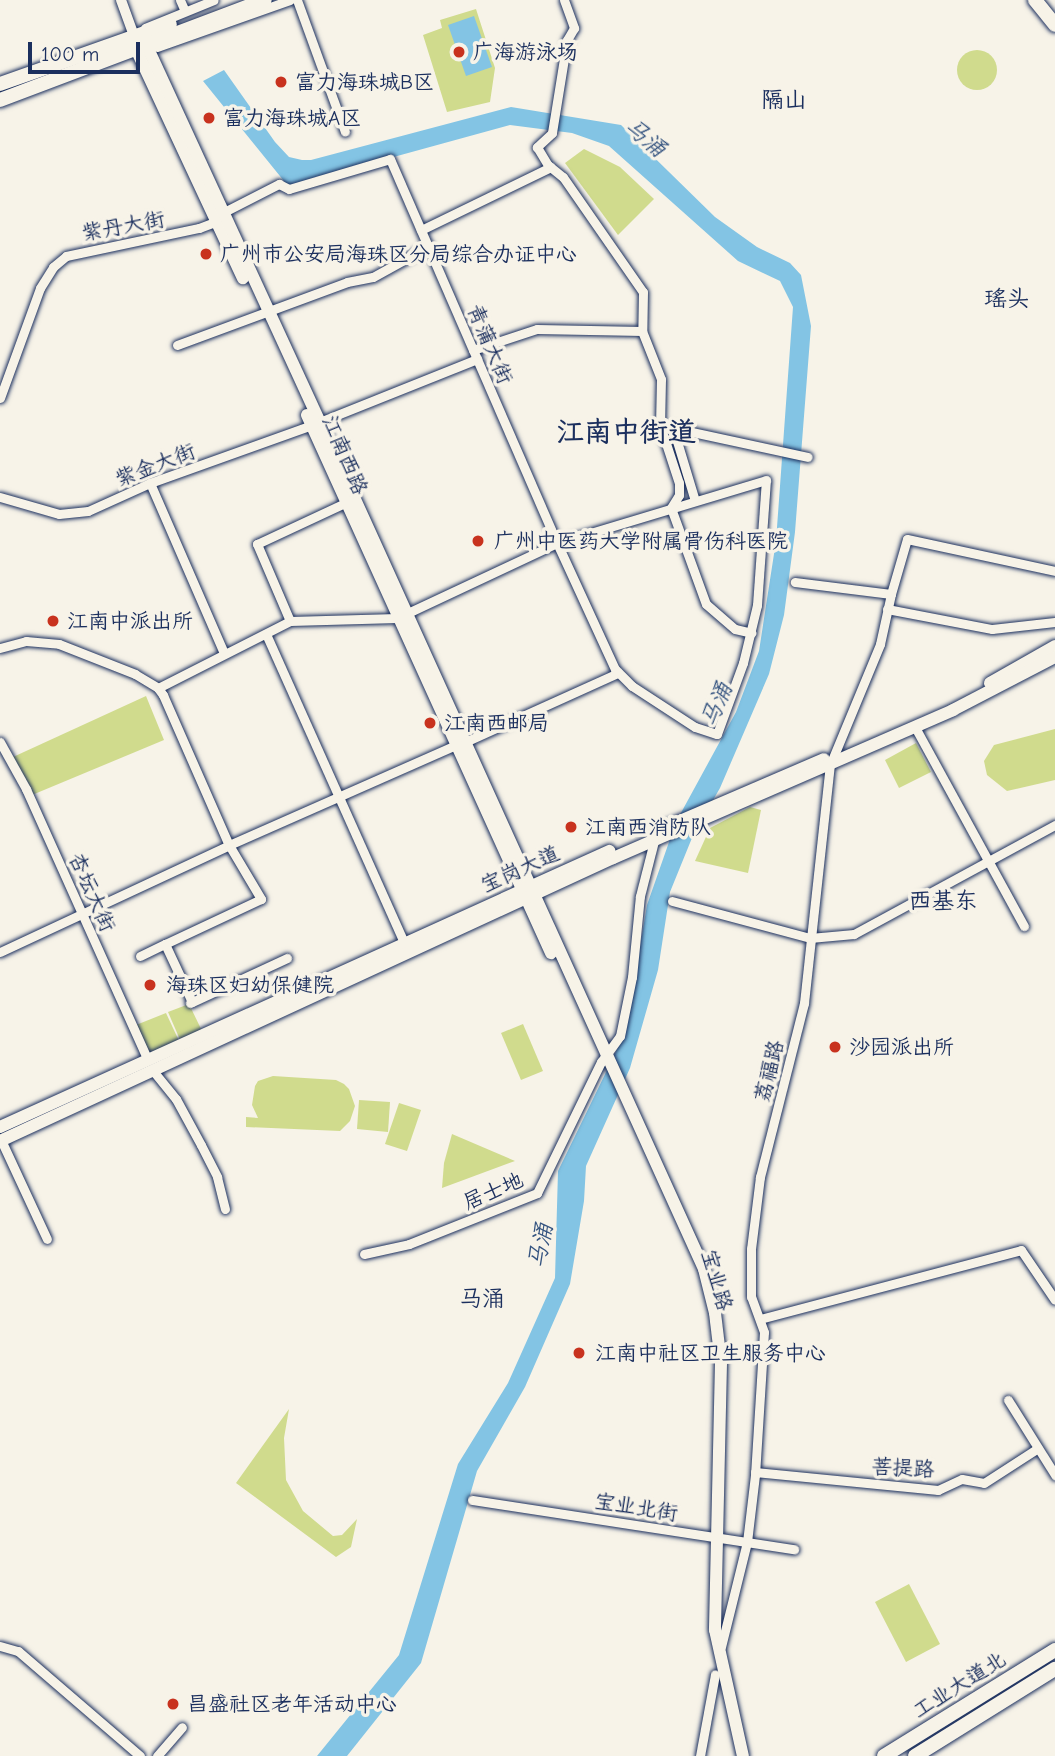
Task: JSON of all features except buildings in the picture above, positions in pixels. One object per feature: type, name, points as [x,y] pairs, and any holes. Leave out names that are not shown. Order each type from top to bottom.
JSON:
[{"type":"main road","points":[[0,84],[138,43],[241,0]]},
{"type":"main road","points":[[205,17],[265,0]]},
{"type":"main road","points":[[1035,0],[1055,25]]},
{"type":"main road","points":[[138,43],[316,424],[528,892]]},
{"type":"main road","points":[[0,100],[103,53]]},
{"type":"main road","name":"江南西路","points":[[316,424],[345,503],[402,616]]},
{"type":"main road","name":"宝岗大道","points":[[611,854],[654,841],[832,760],[953,702],[1055,646]]},
{"type":"main road","name":"宝岗大道","points":[[0,1136],[611,854],[915,727],[1055,657]]},
{"type":"main road","name":"宝岗大道","points":[[151,1066],[404,943],[528,892]]},
{"type":"main road","name":"宝业路","points":[[528,892],[624,1100],[691,1255],[708,1318],[714,1393],[714,1608],[719,1657],[743,1756]]},
{"type":"main road","name":"宝业路","points":[[712,1536],[707,1620],[715,1674],[735,1756]]},
{"type":"main road","name":"工业大道北","points":[[884,1756],[1055,1650]]},
{"type":"main road","name":"工业大道北","points":[[915,1756],[1055,1670]]},
{"type":"street","points":[[121,0],[138,43]]},
{"type":"street","points":[[180,0],[185,11]]},
{"type":"street","points":[[205,17],[214,0]]},
{"type":"street","points":[[138,43],[152,23],[185,11],[205,17],[290,0]]},
{"type":"street","points":[[297,0],[345,132]]},
{"type":"street","points":[[564,0],[574,28],[567,40],[552,133],[537,147],[551,167],[563,177],[643,292],[642,331],[661,379],[660,425],[680,482],[679,495],[671,508]]},
{"type":"street","name":"紫丹大街","points":[[0,397],[40,288],[47,274],[62,258],[74,253],[187,231],[220,217],[279,184],[289,189],[390,159]]},
{"type":"street","name":"青蒲大街","points":[[390,159],[604,649],[618,673]]},
{"type":"street","points":[[421,230],[551,167]]},
{"type":"street","points":[[177,345],[347,282],[373,277],[429,246]]},
{"type":"street","name":"紫金大街","points":[[0,497],[59,514],[74,514],[316,424],[537,329],[642,331]]},
{"type":"street","points":[[660,425],[808,457]]},
{"type":"street","points":[[673,428],[695,501]]},
{"type":"street","points":[[0,952],[229,845],[618,673],[632,686],[695,727],[717,733],[752,633],[757,605],[766,480],[557,542],[402,616],[290,621],[158,688]]},
{"type":"street","points":[[150,484],[224,653]]},
{"type":"street","points":[[290,621],[257,544],[345,503]]},
{"type":"street","points":[[671,508],[706,604],[735,629],[752,633]]},
{"type":"street","name":"荔福路","points":[[719,1657],[747,1542],[755,1472],[764,1332],[751,1297],[751,1249],[760,1177],[804,1003],[832,760],[880,644],[907,539],[1055,571]]},
{"type":"street","points":[[795,582],[891,594]]},
{"type":"street","points":[[887,609],[992,629],[1055,622]]},
{"type":"street","points":[[266,634],[404,943]]},
{"type":"street","points":[[0,648],[26,641],[59,644],[135,674],[158,688],[170,709],[229,845],[261,899],[140,956]]},
{"type":"street","points":[[915,727],[1024,926]]},
{"type":"street","name":"杏坛大街","points":[[0,742],[17,771],[151,1066],[176,1099],[217,1177],[225,1209]]},
{"type":"street","points":[[672,901],[810,938],[854,934],[1055,825]]},
{"type":"street","name":"居士地","points":[[364,1254],[409,1244],[537,1193],[605,1058],[620,1036],[625,1018],[640,896],[654,841]]},
{"type":"street","points":[[166,944],[191,1002],[287,958]]},
{"type":"street","points":[[0,1136],[47,1239]]},
{"type":"street","points":[[760,1320],[1021,1251],[1055,1300]]},
{"type":"street","points":[[1008,1401],[1055,1475]]},
{"type":"street","name":"菩提路","points":[[755,1472],[938,1490],[962,1479],[984,1483],[1038,1448]]},
{"type":"street","name":"宝业北街","points":[[472,1500],[794,1549]]},
{"type":"street","points":[[0,1646],[18,1651],[140,1756]]},
{"type":"street","points":[[700,1756],[715,1674]]},
{"type":"street","points":[[157,1756],[182,1727]]},
{"type":"green space","name":"广海游泳场","points":[[476,9],[495,68],[490,102],[447,112],[423,35],[442,28],[440,20]]},
{"type":"green space","points":[[977,50],[985,51],[991,56],[996,62],[996,78],[991,84],[985,89],[977,90],[969,89],[963,84],[958,78],[957,70],[958,62],[963,56],[969,51]]},
{"type":"green space","points":[[584,149],[620,167],[654,199],[618,235],[565,163]]},
{"type":"green space","points":[[146,696],[164,740],[32,795],[13,757]]},
{"type":"green space","points":[[1055,729],[1055,780],[1007,791],[987,775],[984,761],[994,745]]},
{"type":"green space","points":[[916,743],[931,772],[899,788],[885,760]]},
{"type":"green space","points":[[750,807],[761,810],[748,873],[695,861],[710,828]]},
{"type":"green space","points":[[189,1004],[203,1033],[181,1042],[168,1012]]},
{"type":"green space","points":[[166,1013],[180,1043],[150,1056],[136,1025]]},
{"type":"green space","points":[[523,1024],[543,1071],[521,1080],[501,1033]]},
{"type":"green space","points":[[273,1076],[336,1080],[344,1084],[349,1089],[355,1106],[350,1121],[340,1131],[246,1127],[246,1117],[258,1118],[252,1105],[255,1086],[258,1081]]},
{"type":"green space","points":[[359,1100],[390,1102],[388,1132],[357,1129]]},
{"type":"green space","points":[[399,1103],[421,1110],[407,1151],[385,1144]]},
{"type":"green space","points":[[452,1134],[515,1161],[442,1188],[444,1163]]},
{"type":"green space","points":[[289,1409],[284,1438],[286,1480],[303,1511],[333,1536],[342,1535],[357,1519],[351,1547],[336,1557],[236,1483]]},
{"type":"green space","points":[[909,1584],[940,1644],[906,1662],[875,1602]]},
{"type":"water","points":[[474,16],[492,67],[466,76],[448,25]]},
{"type":"water","points":[[224,70],[275,142],[289,157],[302,160],[311,160],[511,107],[621,125],[715,217],[757,247],[790,263],[801,275],[811,326],[795,532],[784,615],[769,674],[720,788],[694,833],[670,892],[658,970],[630,1068],[586,1166],[584,1201],[570,1284],[525,1387],[477,1471],[421,1663],[347,1756],[317,1756],[399,1655],[458,1464],[508,1383],[555,1278],[558,1171],[626,1031],[647,905],[676,822],[736,712],[759,651],[776,541],[793,307],[780,281],[738,261],[609,146],[572,133],[510,125],[288,186],[203,81]]},
{"type":"place","name":"广海游泳场","points":[[459,52]]},
{"type":"place","name":"富力海珠城B区","points":[[281,82]]},
{"type":"place","name":"富力海珠城A区","points":[[209,118]]},
{"type":"place","name":"广州市公安局海珠区分局综合办证中心","points":[[206,254]]},
{"type":"place","name":"广州中医药大学附属骨伤科医院","points":[[478,541]]},
{"type":"place","name":"江南中派出所","points":[[53,621]]},
{"type":"place","name":"江南西邮局","points":[[430,723]]},
{"type":"place","name":"江南西消防队","points":[[571,827]]},
{"type":"place","name":"海珠区妇幼保健院","points":[[150,985]]},
{"type":"place","name":"沙园派出所","points":[[835,1047]]},
{"type":"place","name":"江南中社区卫生服务中心","points":[[579,1353]]},
{"type":"place","name":"昌盛社区老年活动中心","points":[[173,1704]]},
{"type":"district","name":"隔山","points":[[784,100]]},
{"type":"district","name":"瑶头","points":[[1007,299]]},
{"type":"district","name":"江南中街道","points":[[626,432]]},
{"type":"district","name":"西基东","points":[[943,901]]},
{"type":"district","name":"马涌","points":[[482,1299]]}]
